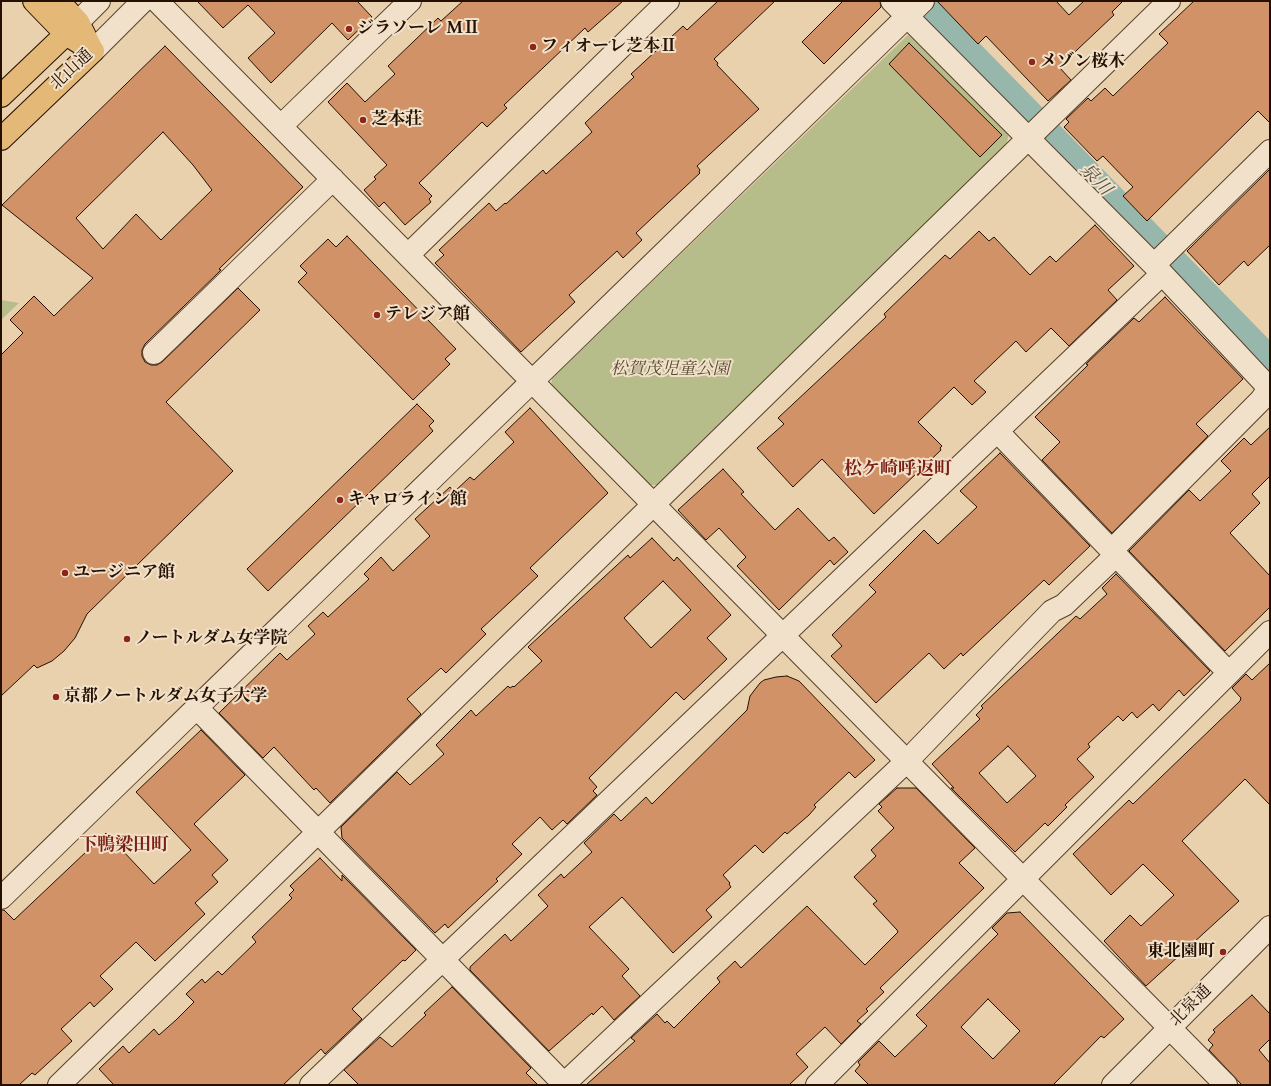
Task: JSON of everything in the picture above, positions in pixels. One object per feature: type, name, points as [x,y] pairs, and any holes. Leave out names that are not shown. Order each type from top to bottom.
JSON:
[{"type":"main road","points":[[34,1],[72,28],[93,51]]},
{"type":"main road","points":[[58,1],[72,28]]},
{"type":"main road","name":"北山通","points":[[1,96],[72,28]]},
{"type":"main road","name":"北山通","points":[[1,139],[93,51]]},
{"type":"street","name":"北山通","points":[[72,28],[99,1]]},
{"type":"street","name":"北山通","points":[[93,51],[143,1]]},
{"type":"street","points":[[157,1],[1226,1085]]},
{"type":"street","points":[[281,126],[410,1]]},
{"type":"street","points":[[408,255],[668,1]]},
{"type":"street","points":[[197,708],[317,833],[564,1085],[907,760],[1052,612],[1064,605],[1112,559],[1112,550],[1261,400],[1270,388],[1162,261],[1037,130],[914,9],[892,1]]},
{"type":"street","points":[[59,1085],[1169,1]]},
{"type":"street","points":[[1,898],[914,9]]},
{"type":"street","points":[[311,1085],[998,431],[1270,151]]},
{"type":"street","points":[[154,353],[333,179]]},
{"type":"street","points":[[998,431],[1229,673]]},
{"type":"street","points":[[816,1085],[1270,632]]},
{"type":"street","name":"北泉通","points":[[1113,1085],[1270,927]]},
{"type":"green space","name":"松賀茂児童公園","points":[[908,35],[1009,133],[1004,155],[661,485],[646,485],[551,389],[552,378]]},
{"type":"green space","points":[[1,300],[19,303],[1,320]]},
{"type":"building","points":[[197,1],[357,1],[372,17],[348,40],[332,23],[271,83],[248,58],[275,33],[248,5],[223,28]]},
{"type":"building","points":[[463,1],[623,1],[588,32],[585,28],[504,105],[507,108],[487,127],[482,122],[419,183],[432,196],[429,199],[431,202],[405,225],[384,202],[379,207],[364,190],[376,179],[374,177],[387,165],[328,102],[347,83],[365,102],[395,74],[388,66],[438,18],[441,21]]},
{"type":"building","points":[[718,1],[775,1],[714,59],[718,63],[717,65],[759,109],[697,166],[700,173],[636,233],[642,240],[623,258],[617,251],[569,295],[575,302],[521,352],[435,263],[444,255],[439,250],[489,203],[496,211],[505,203],[506,204],[543,170],[546,174],[592,132],[585,123],[634,77],[631,74],[683,26],[687,30]]},
{"type":"building","points":[[843,1],[880,1],[881,7],[824,64],[802,42]]},
{"type":"building","points":[[937,1],[1056,1],[1069,15],[1084,1],[1123,1],[1112,12],[1114,15],[1059,67],[1071,80],[1048,101],[986,36],[978,44]]},
{"type":"building","points":[[1194,1],[1270,1],[1270,123],[1258,111],[1147,221],[1123,196],[1133,187],[1103,156],[1097,161],[1064,127],[1069,122],[1066,119],[1088,98],[1091,101],[1105,88],[1113,96],[1168,43],[1159,34]]},
{"type":"building","points":[[909,43],[1002,135],[980,157],[889,64]]},
{"type":"building","points":[[165,46],[303,187],[219,269],[221,270],[145,344],[142,350],[142,356],[145,362],[151,365],[157,365],[162,362],[238,288],[260,310],[166,402],[233,471],[87,614],[75,638],[64,651],[52,661],[37,668],[34,665],[1,696],[1,355],[23,333],[10,320],[34,296],[54,316],[93,278],[2,205]],"holes":[[[163,132],[193,165],[212,190],[161,240],[136,214],[103,249],[76,218]]]},
{"type":"building","points":[[1270,169],[1270,245],[1248,266],[1244,261],[1219,285],[1187,251]]},
{"type":"building","points":[[1095,225],[1134,266],[1108,290],[1117,300],[1069,346],[1051,328],[1026,352],[1016,341],[974,381],[986,392],[972,405],[954,387],[918,422],[942,446],[940,448],[941,450],[874,514],[822,459],[793,487],[757,448],[784,424],[778,418],[886,317],[884,314],[945,255],[950,259],[979,231],[989,241],[994,237],[1030,275],[1050,256],[1056,262]]},
{"type":"building","name":"テレジア館","points":[[347,236],[456,349],[445,359],[450,364],[413,400],[298,282],[307,273],[300,266],[328,239],[336,247]]},
{"type":"building","points":[[1165,297],[1243,379],[1196,424],[1208,436],[1112,533],[1042,460],[1060,442],[1035,417],[1088,365],[1086,364],[1134,318],[1139,322]]},
{"type":"building","name":"キャロライン館","points":[[417,404],[434,421],[429,426],[433,431],[268,591],[247,569]]},
{"type":"building","points":[[530,408],[608,493],[530,568],[538,576],[481,629],[486,634],[446,673],[441,668],[407,699],[421,714],[330,803],[316,788],[314,790],[274,747],[263,758],[219,713],[280,653],[287,660],[315,634],[308,626],[323,612],[328,617],[369,579],[364,574],[381,557],[393,571],[430,536],[415,519],[450,487],[454,492],[470,477],[474,480],[514,442],[505,432]]},
{"type":"building","points":[[1270,427],[1270,476],[1252,494],[1260,503],[1230,533],[1270,576],[1270,607],[1225,651],[1129,551],[1189,490],[1200,501],[1231,471],[1221,461],[1244,438],[1251,445]]},
{"type":"building","points":[[1000,453],[1090,546],[1049,585],[1044,580],[963,656],[961,653],[944,669],[929,653],[876,703],[831,656],[842,646],[832,635],[876,592],[869,585],[924,530],[938,544],[977,507],[960,491]]},
{"type":"building","points":[[723,469],[744,492],[741,494],[775,530],[798,508],[829,541],[834,537],[848,552],[834,565],[830,560],[779,610],[737,566],[746,557],[719,528],[706,540],[678,510]]},
{"type":"building","points":[[652,538],[674,561],[677,557],[731,615],[707,638],[727,659],[684,700],[676,692],[589,778],[597,787],[593,791],[597,795],[567,824],[563,820],[552,830],[540,817],[512,844],[522,854],[496,879],[498,881],[448,928],[445,924],[435,933],[342,838],[341,827],[397,772],[410,785],[444,754],[436,745],[471,710],[476,716],[508,686],[510,688],[513,686],[514,687],[542,661],[528,647],[628,555],[630,558]],"holes":[[[663,581],[691,610],[651,648],[624,618]]]},
{"type":"building","points":[[1116,574],[1210,671],[1184,696],[1179,690],[1159,711],[1153,704],[1137,718],[1132,712],[1123,721],[1118,716],[1088,744],[1090,747],[1077,759],[1094,777],[1065,805],[1067,807],[1048,826],[1045,823],[1015,852],[951,788],[954,788],[932,764],[980,719],[976,715],[983,708],[981,706],[1076,616],[1080,619],[1107,594],[1102,588]],"holes":[[[1008,746],[1036,776],[1007,803],[979,773]]]},
{"type":"building","points":[[1270,663],[1270,805],[1245,779],[1182,841],[1239,901],[1146,986],[1104,941],[1130,915],[1141,926],[1174,895],[1143,864],[1111,895],[1073,854],[1129,800],[1133,804],[1240,701],[1241,698],[1232,688],[1246,674],[1252,680]]},
{"type":"building","points":[[787,676],[799,681],[875,760],[855,778],[849,772],[814,805],[816,807],[809,815],[787,834],[785,832],[763,853],[755,845],[723,875],[730,883],[729,884],[731,887],[706,910],[712,917],[673,953],[622,897],[589,927],[629,969],[622,976],[640,996],[614,1020],[602,1006],[549,1051],[470,970],[470,967],[505,934],[511,941],[548,906],[538,895],[561,874],[564,878],[592,852],[584,843],[614,814],[621,821],[646,797],[652,804],[747,710],[750,696],[760,683],[764,680]]},
{"type":"building","points":[[201,730],[245,775],[194,824],[228,860],[212,875],[218,882],[195,903],[205,914],[155,961],[136,942],[100,976],[113,989],[94,1007],[90,1002],[61,1029],[72,1041],[35,1075],[32,1073],[19,1085],[1,1085],[1,910],[4,910],[14,920],[106,833],[154,884],[191,850],[136,792]]},
{"type":"building","points":[[897,788],[916,788],[975,848],[959,863],[984,888],[880,988],[884,992],[866,1009],[868,1011],[857,1021],[861,1024],[841,1044],[825,1027],[796,1054],[808,1067],[789,1085],[586,1085],[635,1041],[631,1038],[657,1014],[665,1023],[667,1021],[674,1028],[720,982],[717,978],[735,961],[741,968],[807,906],[865,965],[898,932],[873,904],[877,901],[854,877],[876,856],[871,850],[894,828],[878,811],[882,807],[879,804]]},
{"type":"building","points":[[320,858],[342,881],[342,875],[416,950],[405,961],[403,960],[352,1009],[362,1019],[325,1054],[321,1049],[283,1085],[114,1085],[99,1069],[123,1046],[129,1053],[154,1029],[159,1035],[176,1020],[194,1002],[186,994],[202,979],[205,983],[218,971],[222,975],[256,942],[252,937],[292,898],[289,895],[294,890],[290,886]]},
{"type":"building","points":[[1020,912],[1124,1019],[1104,1038],[1101,1036],[1053,1085],[869,1085],[855,1071],[860,1065],[858,1062],[879,1041],[895,1057],[927,1026],[916,1015],[998,934],[992,928],[1007,913]],"holes":[[[988,999],[1020,1031],[993,1059],[961,1027]]]},
{"type":"building","points":[[452,987],[531,1068],[526,1073],[538,1085],[359,1085],[344,1070],[380,1037],[392,1047],[426,1015],[424,1013]]},
{"type":"building","points":[[1252,995],[1270,1014],[1270,1039],[1259,1050],[1270,1063],[1270,1085],[1242,1085],[1209,1050],[1213,1045],[1208,1040],[1215,1032],[1213,1030]]},
{"type":"waterway","name":"泉川","points":[[920,1],[1270,359]]},
{"type":"place","name":"ジラソーレ MⅡ","points":[[349,29]]},
{"type":"place","name":"フィオーレ芝本Ⅱ","points":[[533,47]]},
{"type":"place","name":"メゾン桜木","points":[[1032,62]]},
{"type":"place","name":"芝本荘","points":[[363,120]]},
{"type":"place","name":"テレジア館","points":[[377,315]]},
{"type":"place","name":"キャロライン館","points":[[340,500]]},
{"type":"place","name":"ユージニア館","points":[[65,573]]},
{"type":"place","name":"ノートルダム女学院","points":[[127,639]]},
{"type":"place","name":"京都ノートルダム女子大学","points":[[56,697]]},
{"type":"place","name":"東北園町","points":[[1223,952]]},
{"type":"district","name":"松ケ崎呼返町","points":[[898,470]]},
{"type":"district","name":"下鴨梁田町","points":[[124,846]]}]
